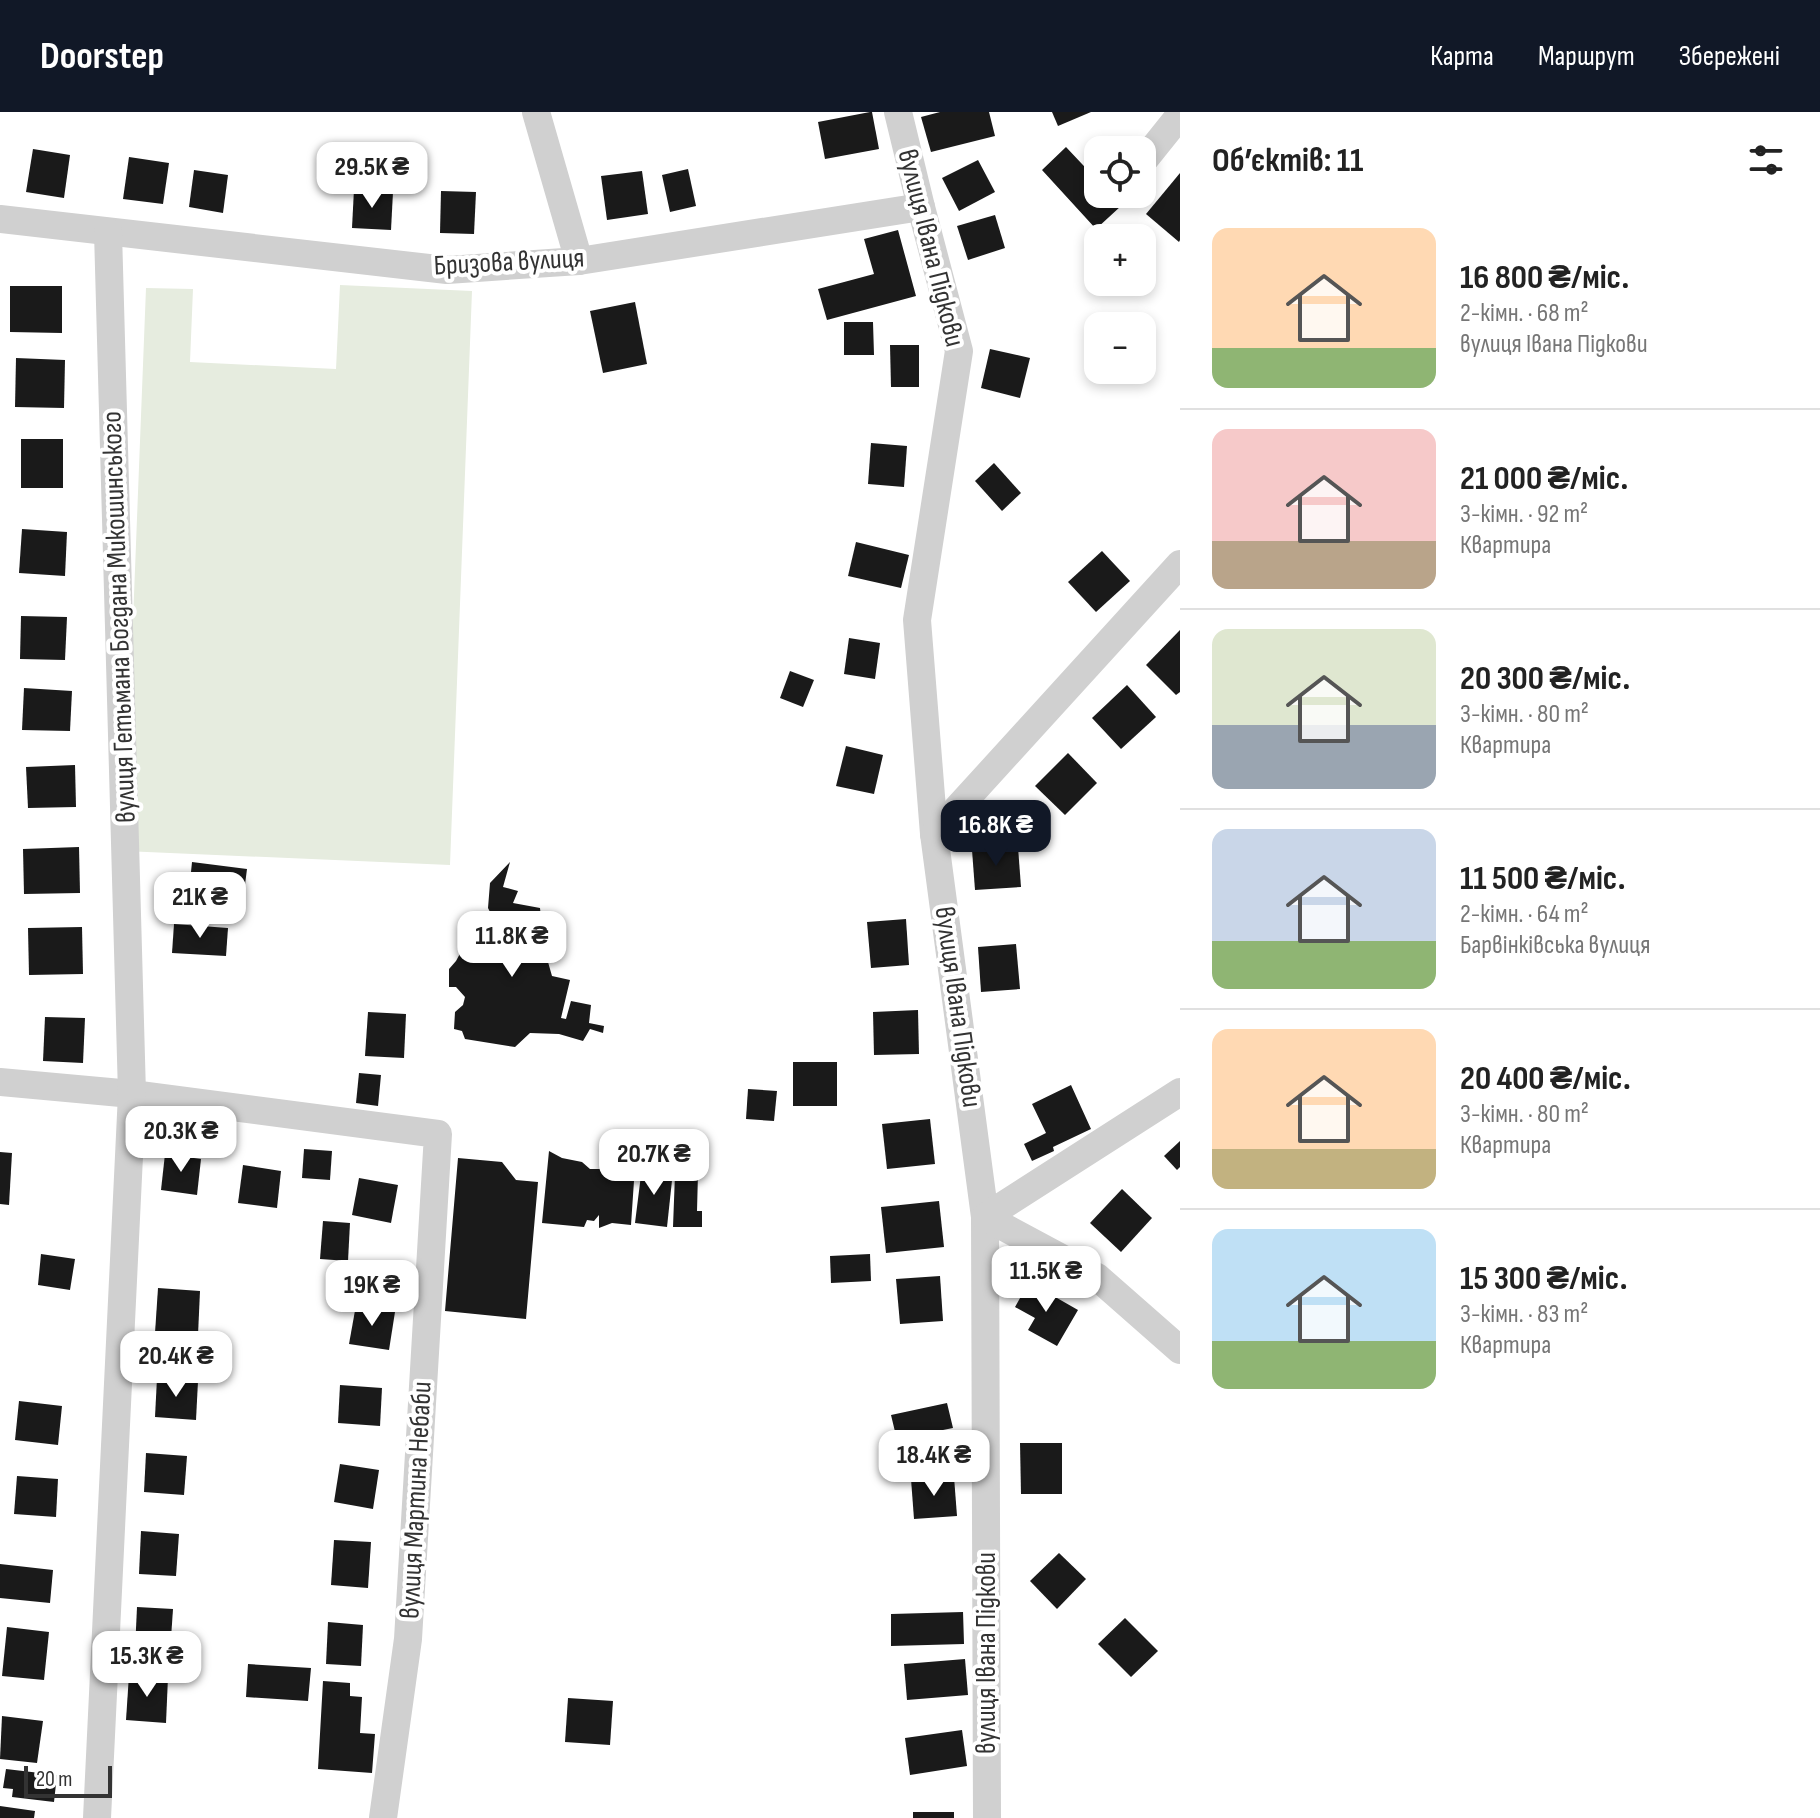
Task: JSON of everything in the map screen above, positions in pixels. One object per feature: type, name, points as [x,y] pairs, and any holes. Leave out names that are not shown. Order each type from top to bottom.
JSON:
[{"type":"street","points":[[536,112],[579,261]]},
{"type":"street","name":"вулиця Івана Підкови","points":[[898,112],[959,351],[917,620],[934,834],[985,1217],[987,1818]]},
{"type":"street","points":[[1156,145],[1180,115]]},
{"type":"street","name":"Бризова вулиця","points":[[0,219],[447,270],[579,261],[921,207]]},
{"type":"street","name":"вулиця Гетьмана Богдана Микошинського","points":[[97,1818],[132,1094],[108,232]]},
{"type":"street","points":[[934,834],[1180,564]]},
{"type":"street","points":[[0,1082],[132,1094]]},
{"type":"street","points":[[1180,1092],[985,1217],[1097,1277],[1180,1350]]},
{"type":"street","name":"вулиця Мартина Небаби","points":[[132,1094],[438,1134],[408,1639],[383,1818]]},
{"type":"shaded area","points":[[340,285],[472,291],[450,865],[124,851],[146,288],[193,289],[190,362],[336,369]]},
{"type":"building","points":[[872,112],[879,149],[825,159],[818,122]]},
{"type":"building","points":[[940,112],[989,112],[995,136],[931,152],[921,117]]},
{"type":"building","points":[[1052,112],[1091,112],[1058,126]]},
{"type":"building","points":[[1066,147],[1084,166],[1084,208],[1119,208],[1101,224],[1091,224],[1042,170]]},
{"type":"building","points":[[33,149],[70,155],[64,198],[26,192]]},
{"type":"building","points":[[129,157],[169,163],[163,204],[123,199]]},
{"type":"building","points":[[978,160],[995,192],[959,211],[942,178]]},
{"type":"building","points":[[688,169],[696,206],[670,212],[662,175]]},
{"type":"building","points":[[194,170],[228,175],[223,213],[189,207]]},
{"type":"building","points":[[642,171],[648,214],[607,220],[601,176]]},
{"type":"building","points":[[1180,173],[1179,242],[1146,214],[1151,208],[1156,208],[1156,202]]},
{"type":"building","points":[[354,189],[393,192],[391,230],[352,228]]},
{"type":"building","points":[[441,191],[476,192],[474,234],[440,233]]},
{"type":"building","points":[[995,215],[1005,248],[968,260],[957,226]]},
{"type":"building","points":[[898,230],[916,296],[827,320],[818,289],[874,274],[864,239]]},
{"type":"building","points":[[10,286],[62,286],[62,333],[10,332]]},
{"type":"building","points":[[635,302],[647,364],[603,373],[590,311]]},
{"type":"building","points":[[844,322],[873,322],[874,355],[844,355]]},
{"type":"building","points":[[890,345],[919,345],[919,387],[891,387]]},
{"type":"building","points":[[990,349],[1030,358],[1020,398],[981,388]]},
{"type":"building","points":[[16,358],[65,360],[64,408],[15,407]]},
{"type":"building","points":[[21,439],[63,439],[63,488],[21,488]]},
{"type":"building","points":[[871,443],[907,446],[904,487],[868,484]]},
{"type":"building","points":[[994,463],[1021,493],[1002,511],[975,481]]},
{"type":"building","points":[[22,529],[67,532],[65,576],[19,573]]},
{"type":"building","points":[[856,542],[909,555],[901,588],[848,576]]},
{"type":"building","points":[[1102,551],[1130,581],[1096,612],[1068,582]]},
{"type":"building","points":[[21,616],[67,617],[65,660],[20,659]]},
{"type":"building","points":[[1180,630],[1180,692],[1176,695],[1146,665]]},
{"type":"building","points":[[849,638],[880,643],[875,679],[844,674]]},
{"type":"building","points":[[790,671],[814,680],[803,707],[780,698]]},
{"type":"building","points":[[1127,685],[1156,717],[1121,749],[1092,718]]},
{"type":"building","points":[[24,688],[72,691],[70,731],[22,730]]},
{"type":"building","points":[[846,746],[883,755],[874,794],[836,786]]},
{"type":"building","points":[[1068,753],[1097,783],[1065,815],[1035,786]]},
{"type":"building","points":[[75,765],[76,807],[28,808],[26,767]]},
{"type":"building","points":[[79,847],[80,893],[24,894],[23,849]]},
{"type":"building","points":[[1018,847],[1021,887],[975,890],[972,850]]},
{"type":"building","points":[[192,862],[247,869],[242,908],[233,907],[232,914],[215,912],[216,905],[188,902]]},
{"type":"building","points":[[510,862],[503,887],[518,891],[513,903],[540,908],[542,926],[538,928],[528,958],[548,962],[552,976],[570,980],[561,1018],[566,1019],[571,1001],[591,1005],[589,1023],[604,1026],[603,1033],[590,1029],[583,1041],[559,1034],[530,1033],[515,1047],[465,1039],[462,1031],[454,1029],[455,1012],[463,1005],[465,997],[456,987],[449,987],[449,969],[463,948],[470,950],[473,929],[490,912],[490,883]]},
{"type":"building","points":[[906,919],[909,965],[871,968],[867,922]]},
{"type":"building","points":[[174,924],[228,928],[226,956],[172,953]]},
{"type":"building","points":[[82,927],[83,974],[29,975],[28,928]]},
{"type":"building","points":[[1016,944],[1020,989],[981,992],[978,947]]},
{"type":"building","points":[[918,1010],[919,1054],[874,1055],[873,1012]]},
{"type":"building","points":[[368,1012],[406,1014],[404,1058],[365,1056]]},
{"type":"building","points":[[45,1017],[85,1018],[83,1063],[43,1061]]},
{"type":"building","points":[[793,1062],[837,1062],[837,1106],[793,1106]]},
{"type":"building","points":[[359,1073],[381,1075],[378,1106],[356,1103]]},
{"type":"building","points":[[1071,1085],[1091,1129],[1032,1161],[1024,1144],[1046,1133],[1032,1104]]},
{"type":"building","points":[[748,1089],[777,1091],[774,1121],[746,1119]]},
{"type":"building","points":[[930,1119],[935,1164],[887,1169],[882,1124]]},
{"type":"building","points":[[1180,1141],[1180,1167],[1177,1170],[1164,1156]]},
{"type":"building","points":[[304,1149],[332,1151],[330,1180],[302,1178]]},
{"type":"building","points":[[549,1151],[562,1158],[582,1162],[590,1169],[618,1169],[620,1164],[635,1166],[631,1225],[612,1223],[599,1228],[599,1215],[594,1221],[587,1220],[584,1227],[542,1223]]},
{"type":"building","points":[[0,1152],[12,1153],[9,1205],[0,1204]]},
{"type":"building","points":[[165,1154],[201,1159],[197,1195],[161,1190]]},
{"type":"building","points":[[458,1158],[502,1162],[516,1180],[538,1182],[526,1319],[445,1311]]},
{"type":"building","points":[[243,1165],[281,1171],[277,1208],[238,1203]]},
{"type":"building","points":[[642,1167],[673,1171],[667,1227],[635,1223]]},
{"type":"building","points":[[691,1173],[698,1173],[697,1211],[702,1211],[702,1227],[673,1227],[675,1174],[684,1174],[691,1180]]},
{"type":"building","points":[[359,1178],[398,1185],[391,1223],[352,1215]]},
{"type":"building","points":[[1122,1189],[1152,1218],[1121,1252],[1090,1223]]},
{"type":"building","points":[[939,1201],[944,1247],[886,1253],[881,1207]]},
{"type":"building","points":[[323,1221],[350,1223],[348,1261],[320,1259]]},
{"type":"building","points":[[41,1254],[75,1259],[70,1290],[38,1285]]},
{"type":"building","points":[[870,1254],[871,1281],[831,1283],[830,1256]]},
{"type":"building","points":[[940,1276],[943,1321],[900,1324],[896,1279]]},
{"type":"building","points":[[1029,1282],[1078,1310],[1057,1346],[1028,1330],[1035,1318],[1015,1307]]},
{"type":"building","points":[[158,1288],[200,1291],[198,1335],[155,1333]]},
{"type":"building","points":[[356,1305],[395,1312],[389,1350],[349,1344]]},
{"type":"building","points":[[157,1378],[198,1381],[196,1420],[155,1417]]},
{"type":"building","points":[[340,1385],[382,1388],[380,1426],[338,1423]]},
{"type":"building","points":[[19,1401],[62,1406],[58,1445],[15,1440]]},
{"type":"building","points":[[947,1403],[953,1428],[928,1433],[931,1447],[907,1452],[904,1438],[897,1440],[891,1415]]},
{"type":"building","points":[[1020,1443],[1062,1443],[1062,1494],[1021,1494]]},
{"type":"building","points":[[146,1453],[187,1456],[184,1495],[144,1492]]},
{"type":"building","points":[[340,1464],[379,1470],[373,1509],[334,1502]]},
{"type":"building","points":[[17,1476],[58,1479],[56,1517],[14,1514]]},
{"type":"building","points":[[954,1477],[957,1516],[914,1519],[911,1479]]},
{"type":"building","points":[[141,1531],[179,1534],[176,1576],[139,1574]]},
{"type":"building","points":[[334,1540],[371,1542],[368,1588],[331,1585]]},
{"type":"building","points":[[1059,1553],[1086,1579],[1057,1609],[1030,1581]]},
{"type":"building","points":[[0,1564],[53,1570],[50,1603],[0,1598]]},
{"type":"building","points":[[137,1607],[173,1609],[170,1653],[135,1650]]},
{"type":"building","points":[[963,1612],[964,1644],[891,1646],[891,1614]]},
{"type":"building","points":[[1125,1618],[1158,1651],[1131,1677],[1098,1644]]},
{"type":"building","points":[[328,1622],[363,1625],[361,1666],[326,1664]]},
{"type":"building","points":[[7,1627],[49,1632],[44,1680],[2,1676]]},
{"type":"building","points":[[965,1659],[968,1695],[907,1700],[904,1664]]},
{"type":"building","points":[[248,1664],[311,1668],[308,1701],[246,1697]]},
{"type":"building","points":[[129,1675],[168,1677],[166,1723],[126,1720]]},
{"type":"building","points":[[323,1681],[350,1683],[350,1696],[362,1697],[360,1733],[375,1734],[372,1773],[318,1769]]},
{"type":"building","points":[[568,1698],[613,1701],[610,1745],[565,1742]]},
{"type":"building","points":[[2,1716],[43,1721],[37,1763],[0,1759]]},
{"type":"building","points":[[962,1730],[967,1766],[910,1775],[905,1738]]},
{"type":"building","points":[[6,1769],[57,1775],[54,1802],[12,1797],[13,1789],[3,1788]]},
{"type":"building","points":[[0,1806],[35,1811],[34,1818],[0,1818]]},
{"type":"building","points":[[913,1812],[954,1812],[954,1818],[913,1818]]}]
